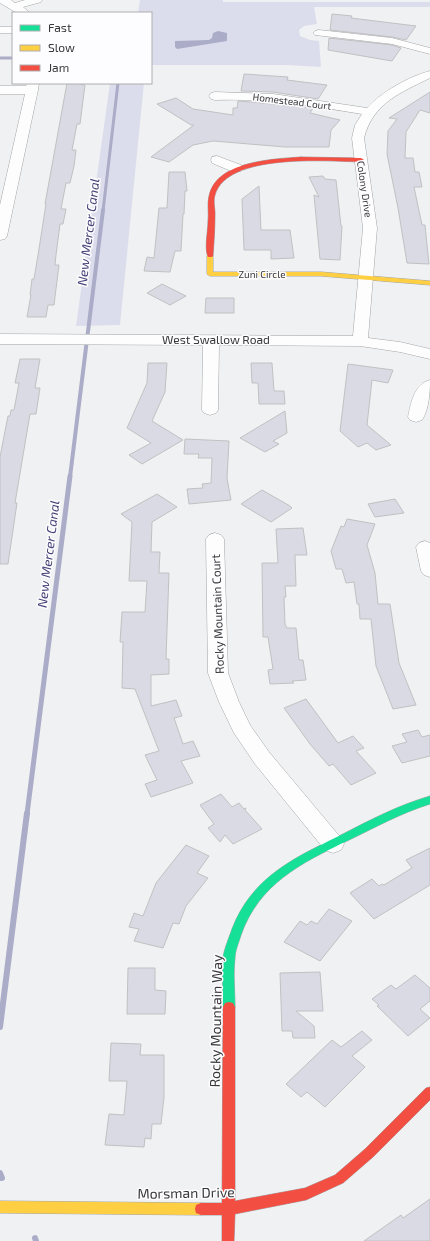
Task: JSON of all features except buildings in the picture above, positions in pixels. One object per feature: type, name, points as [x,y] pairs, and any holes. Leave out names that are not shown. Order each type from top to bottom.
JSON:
[{"type":"street","points":[[3,0],[24,12]]},
{"type":"street","points":[[15,6],[37,0]]},
{"type":"street","points":[[0,30],[12,30]]},
{"type":"street","points":[[319,33],[392,41],[430,51]]},
{"type":"street","name":"Colony Drive","points":[[360,341],[370,228],[358,138],[359,128],[369,112],[392,93],[430,74]]},
{"type":"street","points":[[0,90],[32,87],[0,236]]},
{"type":"street","name":"Homestead Court","points":[[215,96],[251,95],[289,98],[369,112]]},
{"type":"street","points":[[217,160],[236,168]]},
{"type":"street","name":"Zuni Circle","points":[[361,160],[281,160],[258,162],[236,168],[220,178],[212,190],[210,274],[321,274],[430,283]]},
{"type":"street","name":"West Swallow Road","points":[[0,339],[360,341],[400,346],[430,354]]},
{"type":"street","points":[[210,410],[211,340]]},
{"type":"street","points":[[416,417],[421,395],[430,386]]},
{"type":"street","name":"Rocky Mountain Court","points":[[215,540],[218,673],[228,702],[242,728],[262,758],[333,844]]},
{"type":"street","points":[[425,547],[430,571]]},
{"type":"street","name":"Rocky Mountain Way","points":[[228,1241],[230,957],[236,932],[244,915],[256,896],[275,878],[305,858],[376,822],[430,800]]},
{"type":"street","name":"Morsman Drive","points":[[0,1208],[228,1209],[306,1194],[339,1179],[369,1153],[430,1092]]},
{"type":"shaded area","points":[[140,0],[223,0],[223,2],[430,2],[430,7],[314,7],[317,24],[304,26],[299,30],[300,36],[310,40],[319,41],[321,67],[287,65],[152,65],[152,12],[138,12]]},
{"type":"shaded area","points":[[110,84],[144,84],[120,325],[76,326]]},
{"type":"water","points":[[218,31],[227,33],[227,41],[177,49],[175,47],[175,41],[209,40],[212,38],[213,33]]},
{"type":"waterway","name":"New Mercer Canal","points":[[0,58],[12,58]]},
{"type":"waterway","name":"New Mercer Canal","points":[[103,211],[118,84]]},
{"type":"waterway","name":"New Mercer Canal","points":[[70,477],[103,210]]},
{"type":"waterway","name":"New Mercer Canal","points":[[27,814],[70,476]]},
{"type":"waterway","name":"New Mercer Canal","points":[[0,1027],[27,813]]},
{"type":"waterway","name":"New Mercer Canal","points":[[0,1173],[2,1178]]},
{"type":"traffic: fast","points":[[229,1007],[229,957],[231,949],[247,910],[256,896],[266,885],[277,875],[316,851],[393,814],[430,800]]},
{"type":"traffic: slow","points":[[210,256],[210,274],[321,274],[430,283]]},
{"type":"traffic: slow","points":[[0,1207],[201,1209]]},
{"type":"traffic: jam","points":[[210,256],[212,195],[219,181],[234,171],[254,164],[277,161],[301,159],[361,160]]},
{"type":"traffic: jam","points":[[228,1241],[229,1007]]},
{"type":"traffic: jam","points":[[201,1209],[227,1209],[306,1194],[339,1179],[369,1153],[430,1092]]}]
